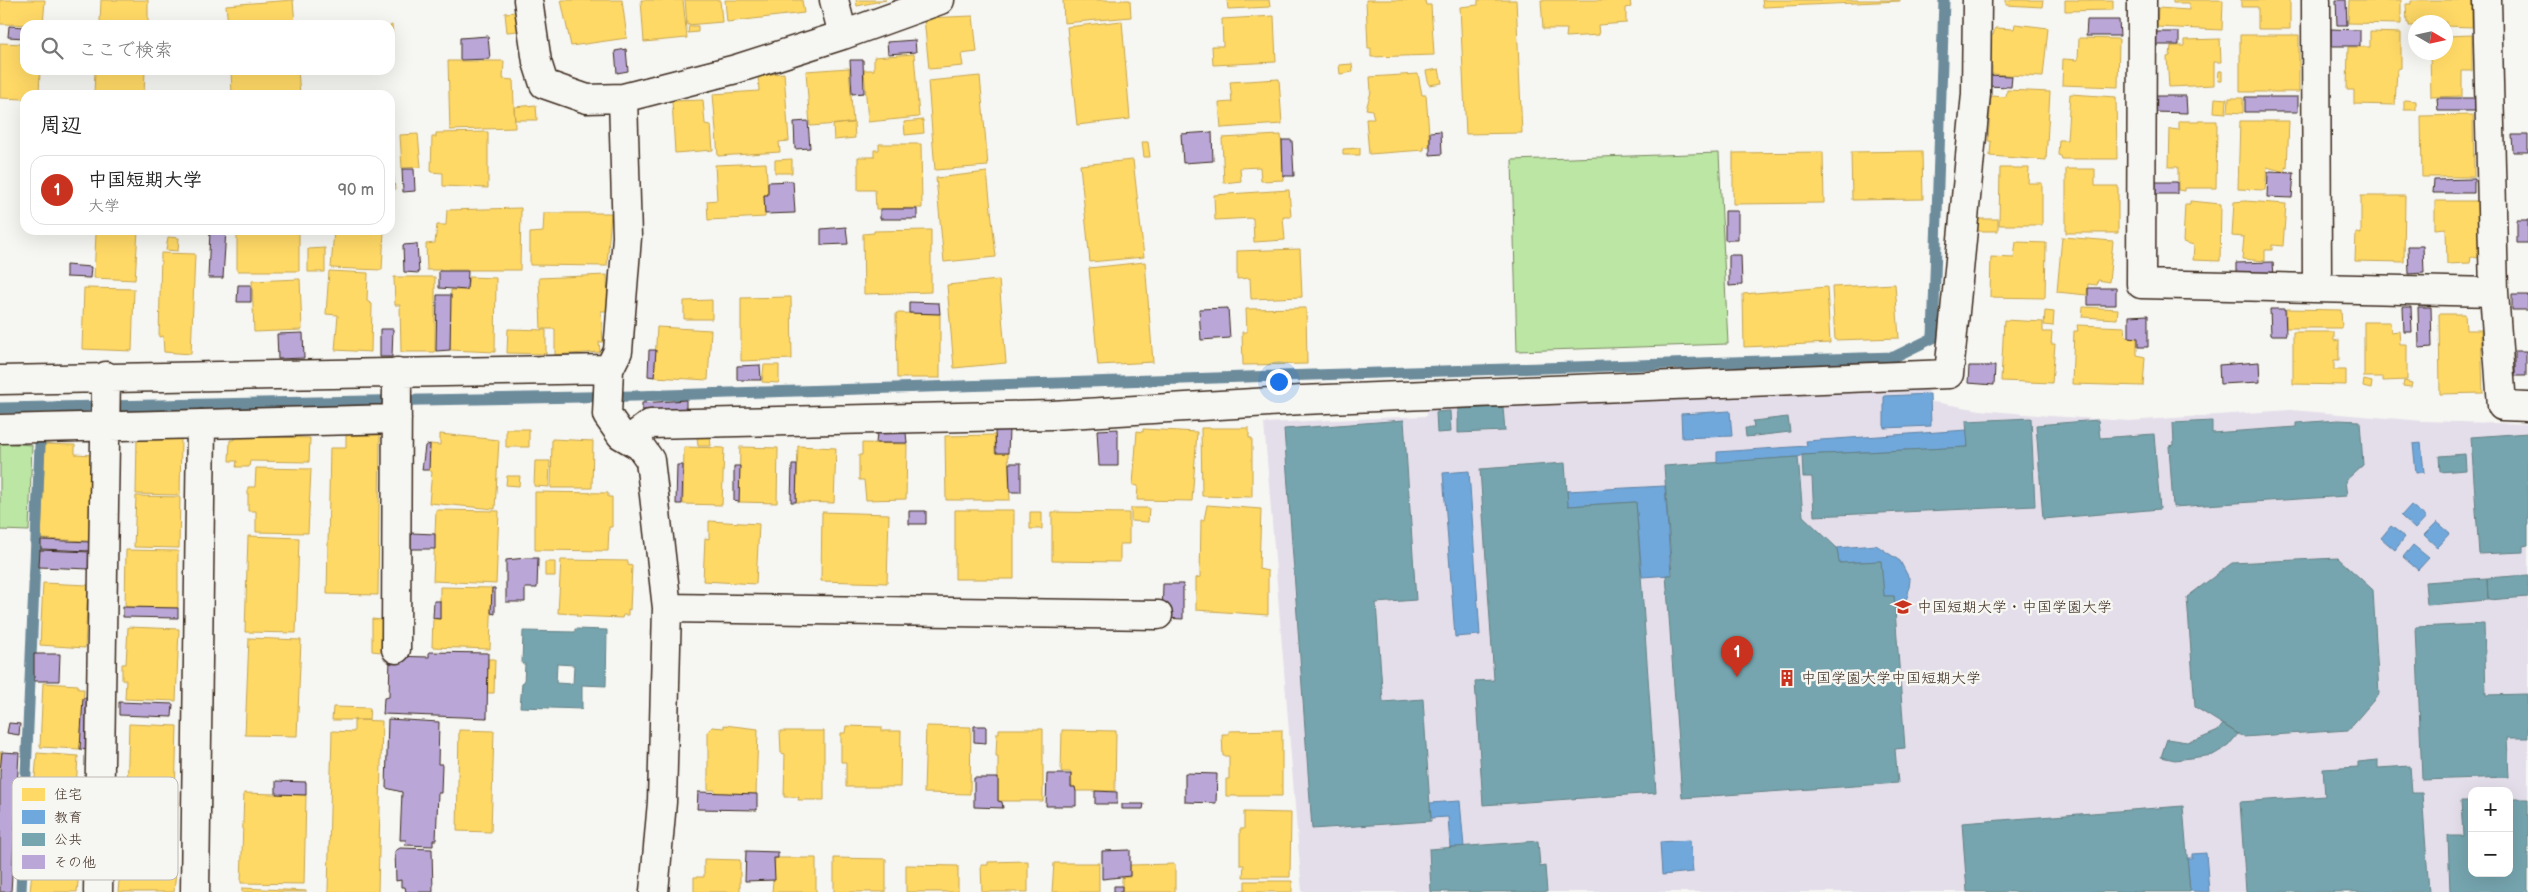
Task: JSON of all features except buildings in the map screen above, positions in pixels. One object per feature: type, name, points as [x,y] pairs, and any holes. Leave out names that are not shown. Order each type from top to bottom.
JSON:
[{"type":"street","points":[[528,0],[537,62],[544,84],[587,99],[624,98],[736,68],[843,36],[940,0]]},
{"type":"street","points":[[834,0],[843,36]]},
{"type":"street","points":[[630,440],[650,424],[1052,415],[1302,400],[1949,374],[1976,94],[1977,0]]},
{"type":"street","points":[[2142,0],[2141,284],[2494,292]]},
{"type":"street","points":[[2316,0],[2317,288]]},
{"type":"street","points":[[2487,0],[2494,292],[2502,406],[2528,408]]},
{"type":"street","points":[[624,98],[627,237],[618,351],[609,375],[607,415],[621,435],[640,446],[650,460],[667,608],[662,802],[654,892]]},
{"type":"street","points":[[0,380],[106,382],[609,375]]},
{"type":"street","points":[[396,648],[397,377]]},
{"type":"street","points":[[100,777],[106,382]]},
{"type":"street","points":[[0,429],[106,421],[201,424],[397,414]]},
{"type":"street","points":[[195,892],[201,424]]},
{"type":"street","points":[[667,608],[1158,615]]},
{"type":"shaded area","name":"中国短期大学・中国学園大学","points":[[1929,385],[1928,401],[1980,410],[2050,416],[2129,421],[2291,410],[2423,421],[2528,424],[2528,892],[1302,892],[1264,423],[1427,416],[1428,406]]},
{"type":"green space","points":[[1719,153],[1728,344],[1517,351],[1512,160]]},
{"type":"green space","points":[[0,443],[32,445],[29,531],[0,530]]},
{"type":"waterway","points":[[0,408],[635,396],[1894,357],[1933,338],[1944,0]]},
{"type":"waterway","points":[[26,777],[40,445]]},
{"type":"waterway","points":[[21,892],[22,880]]},
{"type":"place","name":"中国短期大学・中国学園大学","points":[[1903,607]]},
{"type":"place","name":"中国短期大学","points":[[1737,677]]},
{"type":"place","name":"中国学園大学中国短期大学","points":[[1787,678]]}]
